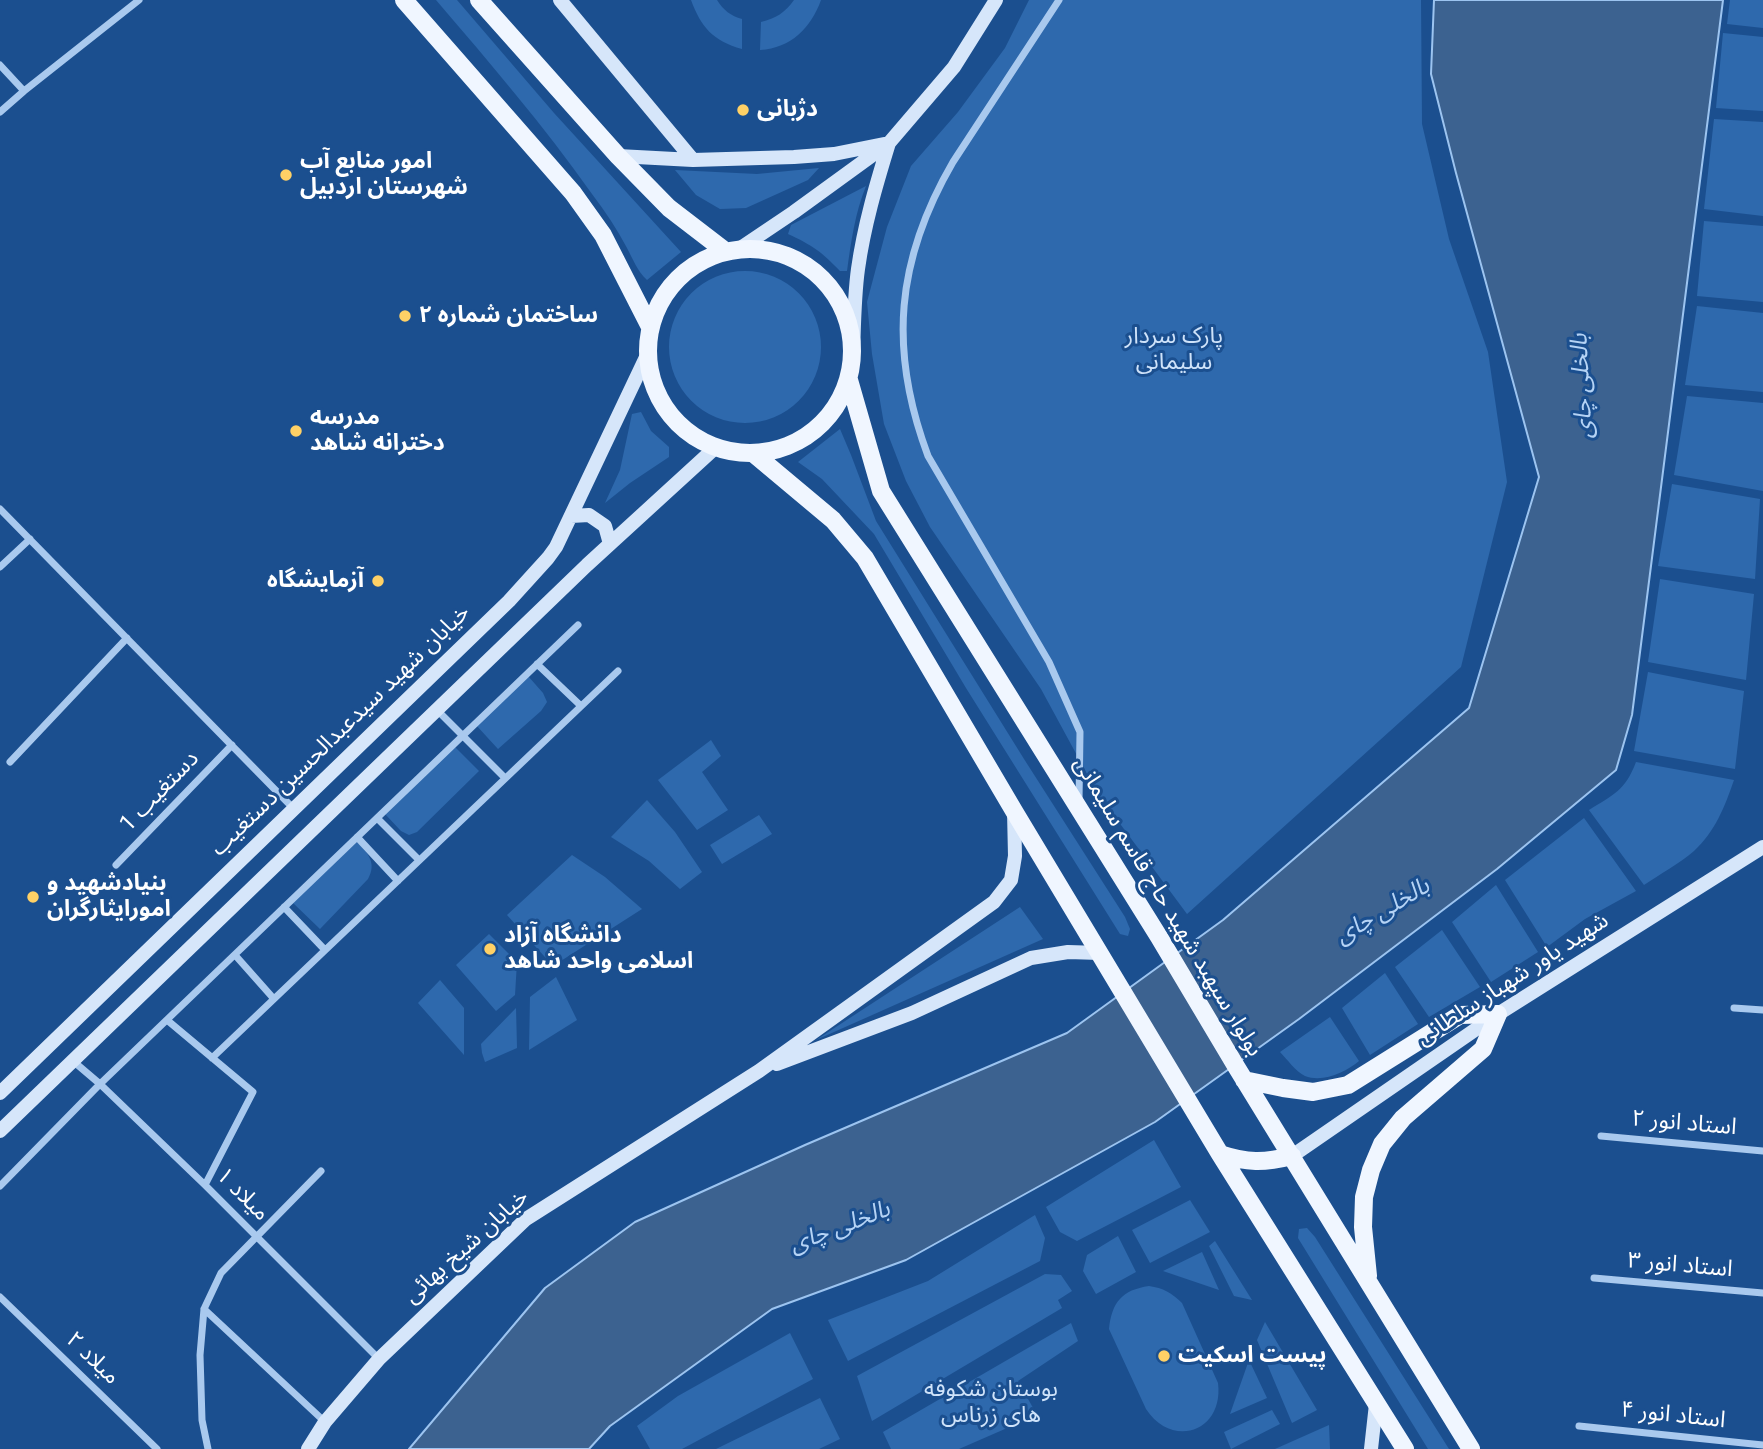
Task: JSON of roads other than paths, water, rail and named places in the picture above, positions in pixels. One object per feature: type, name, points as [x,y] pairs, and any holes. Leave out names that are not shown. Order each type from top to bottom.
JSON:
[{"type":"main road","points":[[404,0],[573,192],[603,234],[650,327]]},
{"type":"main road","points":[[479,0],[618,156],[669,208],[732,250]]},
{"type":"main road","points":[[732,250],[769,250],[797,260],[821,276],[839,299],[850,327],[853,356],[849,380],[838,403],[822,423],[803,439],[779,449],[754,453],[734,452],[694,436],[675,420],[660,400],[651,377],[648,353],[650,327],[660,301],[677,279],[699,262],[732,250]]},
{"type":"main road","name":"بولوار سپهبد شهید حاج قاسم سلیمانی","points":[[849,380],[881,491],[1159,937],[1240,1074],[1471,1449]]},
{"type":"main road","points":[[754,453],[833,520],[865,558],[1220,1154],[1405,1449]]},
{"type":"main road","points":[[1240,1074],[1283,1088],[1313,1092],[1348,1085],[1460,1015],[1498,1014],[1483,1049],[1403,1118],[1382,1144],[1364,1197],[1363,1227],[1368,1281]]},
{"type":"main road","points":[[1220,1154],[1256,1162],[1292,1156]]},
{"type":"street","points":[[0,112],[139,0]]},
{"type":"street","points":[[560,0],[694,160]]},
{"type":"street","points":[[732,250],[794,212],[888,143],[954,67],[996,0]]},
{"type":"street","points":[[1059,0],[938,189],[925,216],[908,274],[903,335],[909,397],[928,456],[1049,663],[1080,732],[1079,809]]},
{"type":"street","points":[[0,65],[24,91]]},
{"type":"street","points":[[618,156],[694,160],[834,154],[888,143]]},
{"type":"street","points":[[853,356],[857,273],[872,199],[888,143]]},
{"type":"street","name":"خیابان شهید سیدعبدالحسین دستغیب","points":[[0,1093],[509,601],[548,558],[556,547],[648,353]]},
{"type":"street","points":[[0,1131],[610,544],[716,447]]},
{"type":"street","points":[[0,509],[294,809]]},
{"type":"street","points":[[571,516],[589,514],[605,526],[610,544]]},
{"type":"street","points":[[0,567],[30,539]]},
{"type":"street","points":[[0,1186],[100,1084],[578,625]]},
{"type":"street","points":[[9,762],[127,638]]},
{"type":"street","points":[[537,664],[580,706]]},
{"type":"street","points":[[212,1058],[618,671]]},
{"type":"street","points":[[437,710],[505,778]]},
{"type":"street","name":"دستغیب 1","points":[[116,865],[232,745]]},
{"type":"street","name":"خیابان شیخ بهائی","points":[[308,1449],[325,1422],[379,1359],[526,1219],[760,1071],[994,902],[1011,880],[1015,856],[1014,811]]},
{"type":"street","points":[[377,818],[419,860]]},
{"type":"street","points":[[358,837],[398,881]]},
{"type":"street","name":"شهید یاور شهباز سلطانی","points":[[1292,1156],[1498,1014],[1763,847]]},
{"type":"street","points":[[284,907],[325,950]]},
{"type":"street","name":"خیابان شیخ بهائی","points":[[760,1071],[912,1013],[1031,958],[1068,952],[1101,957]]},
{"type":"street","points":[[234,955],[274,999]]},
{"type":"street","points":[[1734,1008],[1763,1010]]},
{"type":"street","points":[[167,1020],[253,1092],[205,1185]]},
{"type":"street","name":"میلاد ۱","points":[[73,1061],[205,1185],[379,1359]]},
{"type":"street","name":"استاد انور ۲","points":[[1601,1136],[1763,1150]]},
{"type":"street","points":[[208,1449],[202,1420],[200,1355],[204,1309],[221,1273],[321,1171]]},
{"type":"street","name":"استاد انور ۳","points":[[1594,1278],[1763,1293]]},
{"type":"street","name":"میلاد ۲","points":[[0,1297],[157,1449]]},
{"type":"street","points":[[204,1309],[325,1422]]},
{"type":"street","points":[[1371,1449],[1376,1404]]},
{"type":"street","name":"استاد انور ۴","points":[[1579,1426],[1763,1445]]},
{"type":"water","name":"بالخلی چای","points":[[1434,0],[1723,0],[1632,715],[1616,770],[1497,869],[1299,1019],[1155,1122],[906,1260],[772,1309],[610,1426],[589,1449],[409,1449],[545,1288],[635,1222],[805,1145],[1067,1033],[1223,920],[1469,708],[1539,477],[1431,74]]},
{"type":"place","name":"دژبانی","points":[[743,110]]},
{"type":"place","name":"امور منابع آب شهرستان اردبیل","points":[[286,175]]},
{"type":"place","name":"ساختمان شماره ۲","points":[[405,316]]},
{"type":"place","name":"مدرسه دخترانه شاهد","points":[[296,431]]},
{"type":"place","name":"آزمایشگاه","points":[[378,581]]},
{"type":"place","name":"بنیادشهید و امورایثارگران","points":[[33,897]]},
{"type":"place","name":"دانشگاه آزاد اسلامی واحد شاهد","points":[[490,949]]},
{"type":"place","name":"پیست اسکیت","points":[[1164,1356]]},
{"type":"park label","name":"پارک سردار سلیمانی","points":[[1174,350]]},
{"type":"park label","name":"بوستان شکوفه های زرناس","points":[[991,1403]]}]
